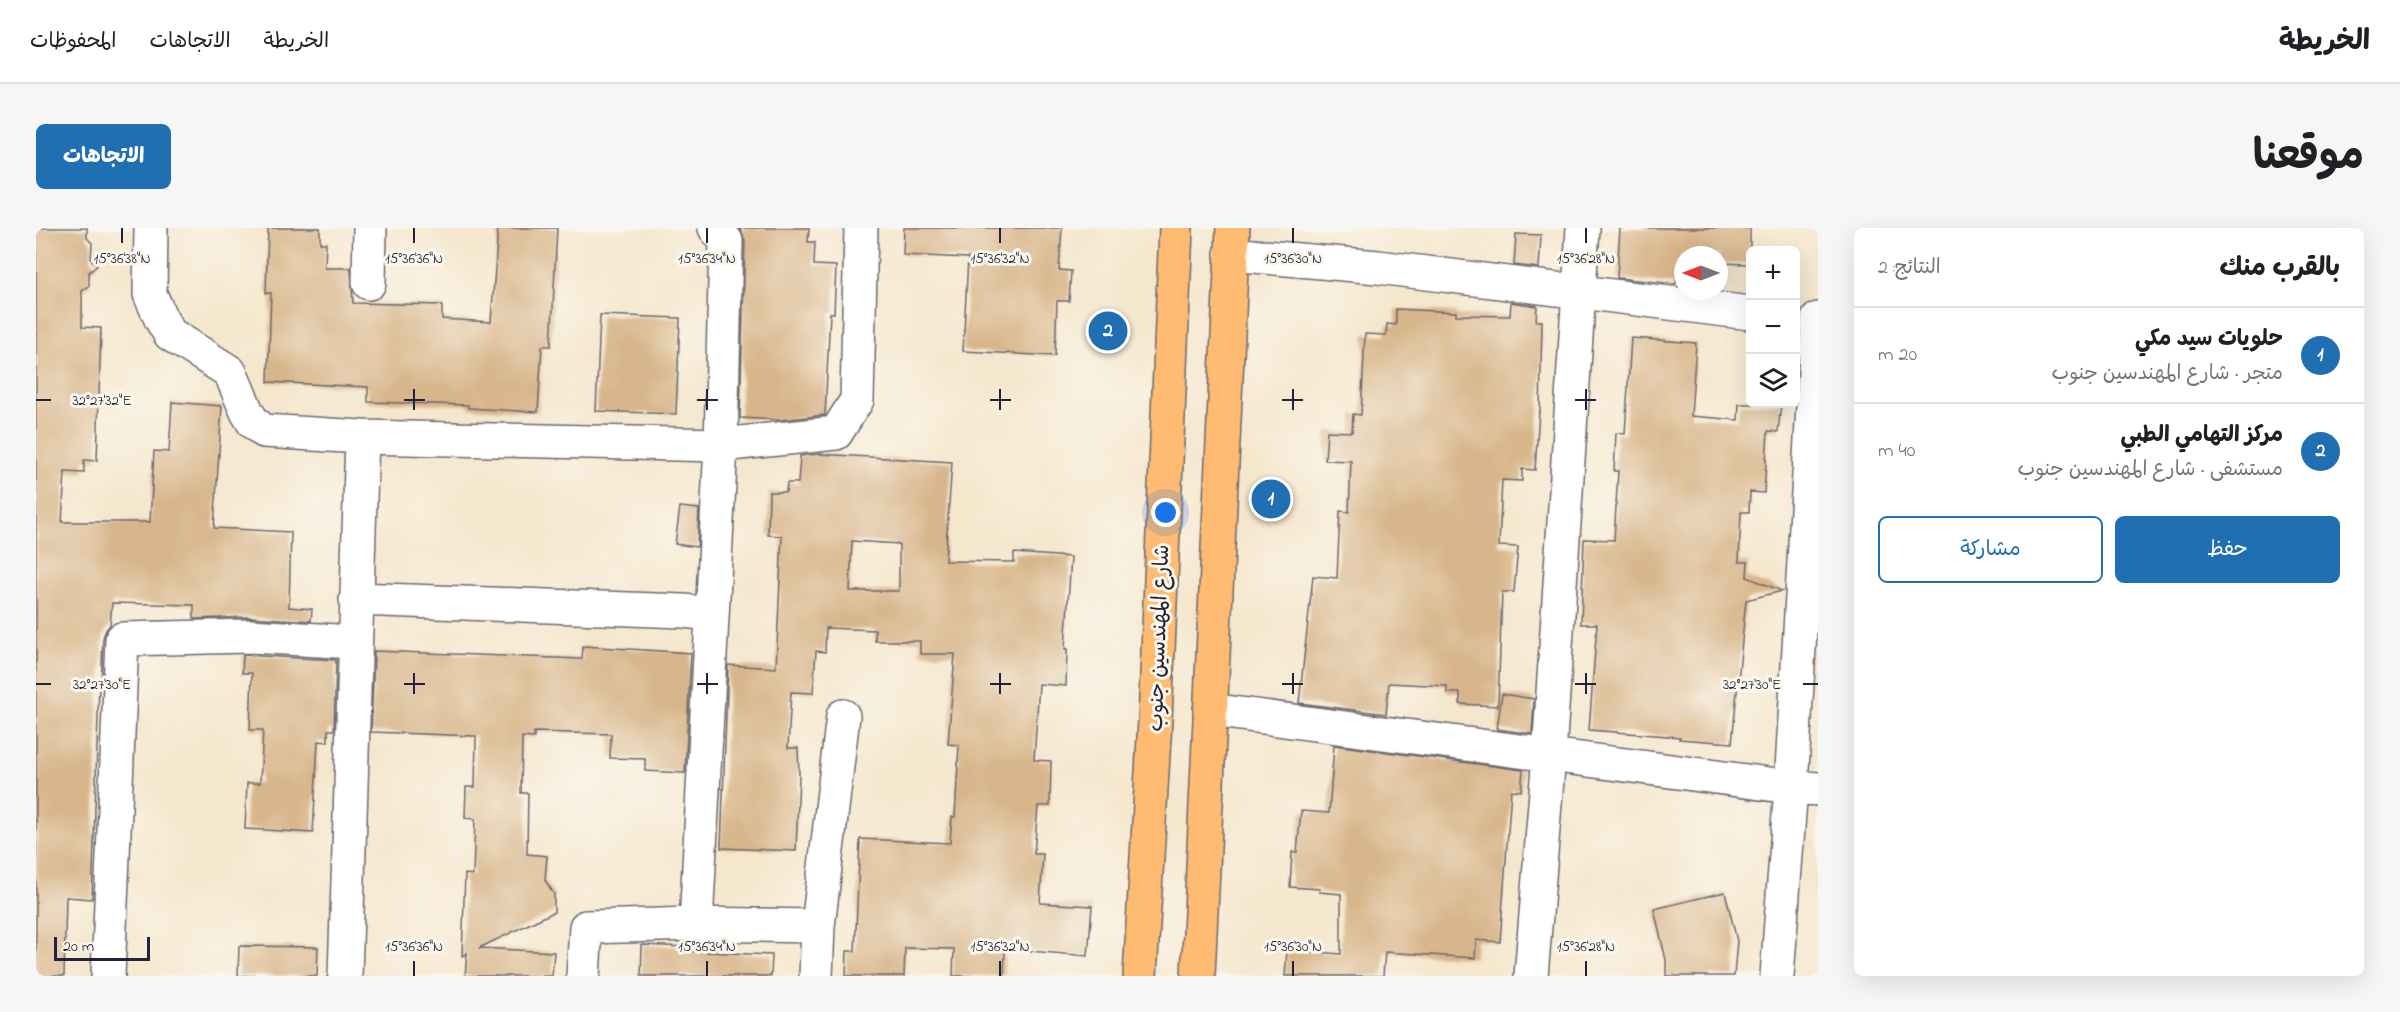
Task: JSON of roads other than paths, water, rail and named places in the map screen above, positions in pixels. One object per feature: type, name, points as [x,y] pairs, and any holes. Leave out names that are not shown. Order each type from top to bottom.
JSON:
[{"type":"highway","name":"شارع المهندسين جنوب","points":[[1140,976],[1155,721],[1176,228]]},
{"type":"highway","points":[[1198,976],[1232,241]]},
{"type":"street","points":[[151,228],[150,294],[161,319],[170,334],[230,372],[253,422],[264,431],[362,437],[721,445],[836,433],[857,400],[861,228]]},
{"type":"street","points":[[369,283],[370,228]]},
{"type":"street","points":[[696,924],[721,445],[726,241],[715,228]]},
{"type":"street","points":[[1531,976],[1549,755],[1583,228]]},
{"type":"street","points":[[1232,241],[1378,267],[1746,313]]},
{"type":"street","points":[[1777,976],[1804,788],[1818,320],[1800,318]]},
{"type":"street","points":[[345,976],[362,437]]},
{"type":"street","points":[[356,599],[712,614]]},
{"type":"street","points":[[108,976],[122,639],[250,636],[354,642]]},
{"type":"street","points":[[1210,711],[1804,788]]},
{"type":"street","points":[[816,976],[818,926],[843,716]]},
{"type":"street","points":[[583,976],[586,927],[696,924],[818,926]]},
{"type":"place","name":"مركز التهامي الطبي","points":[[1108,331]]},
{"type":"place","name":"حلويات سيد مكي","points":[[1271,499]]}]
